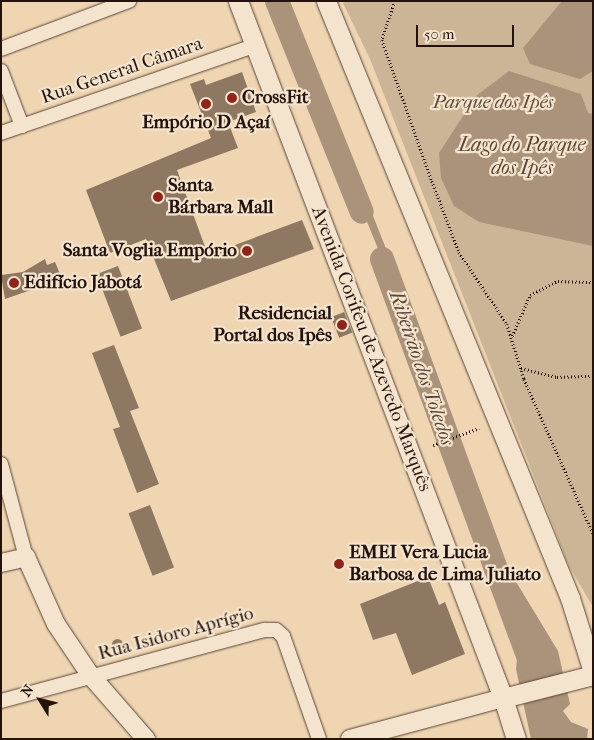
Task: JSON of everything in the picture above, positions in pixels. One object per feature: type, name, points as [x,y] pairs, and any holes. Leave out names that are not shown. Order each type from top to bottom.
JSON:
[{"type":"main road","name":"Avenida Corifeu de Azevedo Marquês","points":[[238,1],[510,696],[516,739]]},
{"type":"main road","points":[[326,1],[570,598],[589,675],[510,696]]},
{"type":"main road","points":[[570,598],[593,622]]},
{"type":"street","points":[[1,49],[129,1]]},
{"type":"street","name":"Rua General Câmara","points":[[1,133],[256,45]]},
{"type":"street","points":[[1,71],[22,126]]},
{"type":"street","points":[[1,464],[26,557],[56,624],[91,676],[146,739]]},
{"type":"street","points":[[1,563],[26,557]]},
{"type":"street","name":"Rua Isidoro Aprígio","points":[[1,701],[265,630],[276,630],[283,636],[319,739]]},
{"type":"street","points":[[350,739],[510,696]]},
{"type":"path","points":[[395,1],[382,40],[459,252],[507,324],[521,368],[593,533]]},
{"type":"path","points":[[511,338],[530,295],[558,281],[593,282]]},
{"type":"path","points":[[521,368],[557,377],[593,376]]},
{"type":"path","points":[[433,445],[479,428]]},
{"type":"green space","name":"Parque dos Ipês","points":[[342,1],[593,1],[593,607],[569,566],[370,59]]},
{"type":"water","points":[[277,1],[281,1],[322,87],[419,332],[501,557],[558,651],[570,704],[563,711],[571,722],[588,729],[587,739],[531,739],[516,669],[520,631],[457,468],[394,288]]},
{"type":"water","name":"Lago do Parque dos Ipês","points":[[562,1],[593,1],[593,71],[580,79],[530,64],[523,48]]},
{"type":"water","name":"Lago do Parque dos Ipês","points":[[509,71],[581,94],[588,113],[593,114],[593,246],[479,222],[454,206],[441,178],[439,153],[476,96]]},
{"type":"building","name":"Santa Bárbara Mall","points":[[242,72],[256,112],[228,122],[238,148],[177,170],[208,255],[302,220],[314,249],[171,301],[146,239],[110,253],[86,190],[211,138],[190,84],[204,79],[206,85]]},
{"type":"building","points":[[45,259],[47,265],[55,262],[60,274],[52,276],[54,282],[5,299],[1,275],[23,272]]},
{"type":"building","points":[[118,266],[142,329],[121,337],[97,274]]},
{"type":"building","name":"Residencial Portal dos Ipês","points":[[344,312],[352,332],[339,338],[331,317]]},
{"type":"building","points":[[114,345],[139,408],[130,411],[159,484],[137,493],[113,429],[120,427],[92,353]]},
{"type":"building","points":[[150,505],[174,568],[153,576],[129,513]]},
{"type":"building","points":[[428,577],[439,605],[445,602],[465,654],[412,675],[396,633],[373,640],[360,604]]},
{"type":"building","points":[[115,639],[119,639],[122,644],[121,648],[115,649],[112,646],[112,642]]},
{"type":"waterway","name":"Ribeirão dos Toledos","points":[[277,1],[362,212]]},
{"type":"waterway","name":"Ribeirão dos Toledos","points":[[382,259],[530,661]]},
{"type":"place","name":"CrossFit","points":[[232,98]]},
{"type":"place","name":"Empório D Açaí","points":[[206,104]]},
{"type":"place","name":"Santa Bárbara Mall","points":[[158,197]]},
{"type":"place","name":"Santa Voglia Empório","points":[[247,251]]},
{"type":"place","name":"Edifício Jabotá","points":[[14,283]]},
{"type":"place","name":"Residencial Portal dos Ipês","points":[[342,325]]},
{"type":"place","name":"EMEI Vera Lucia Barbosa de Lima Juliato","points":[[339,564]]}]
